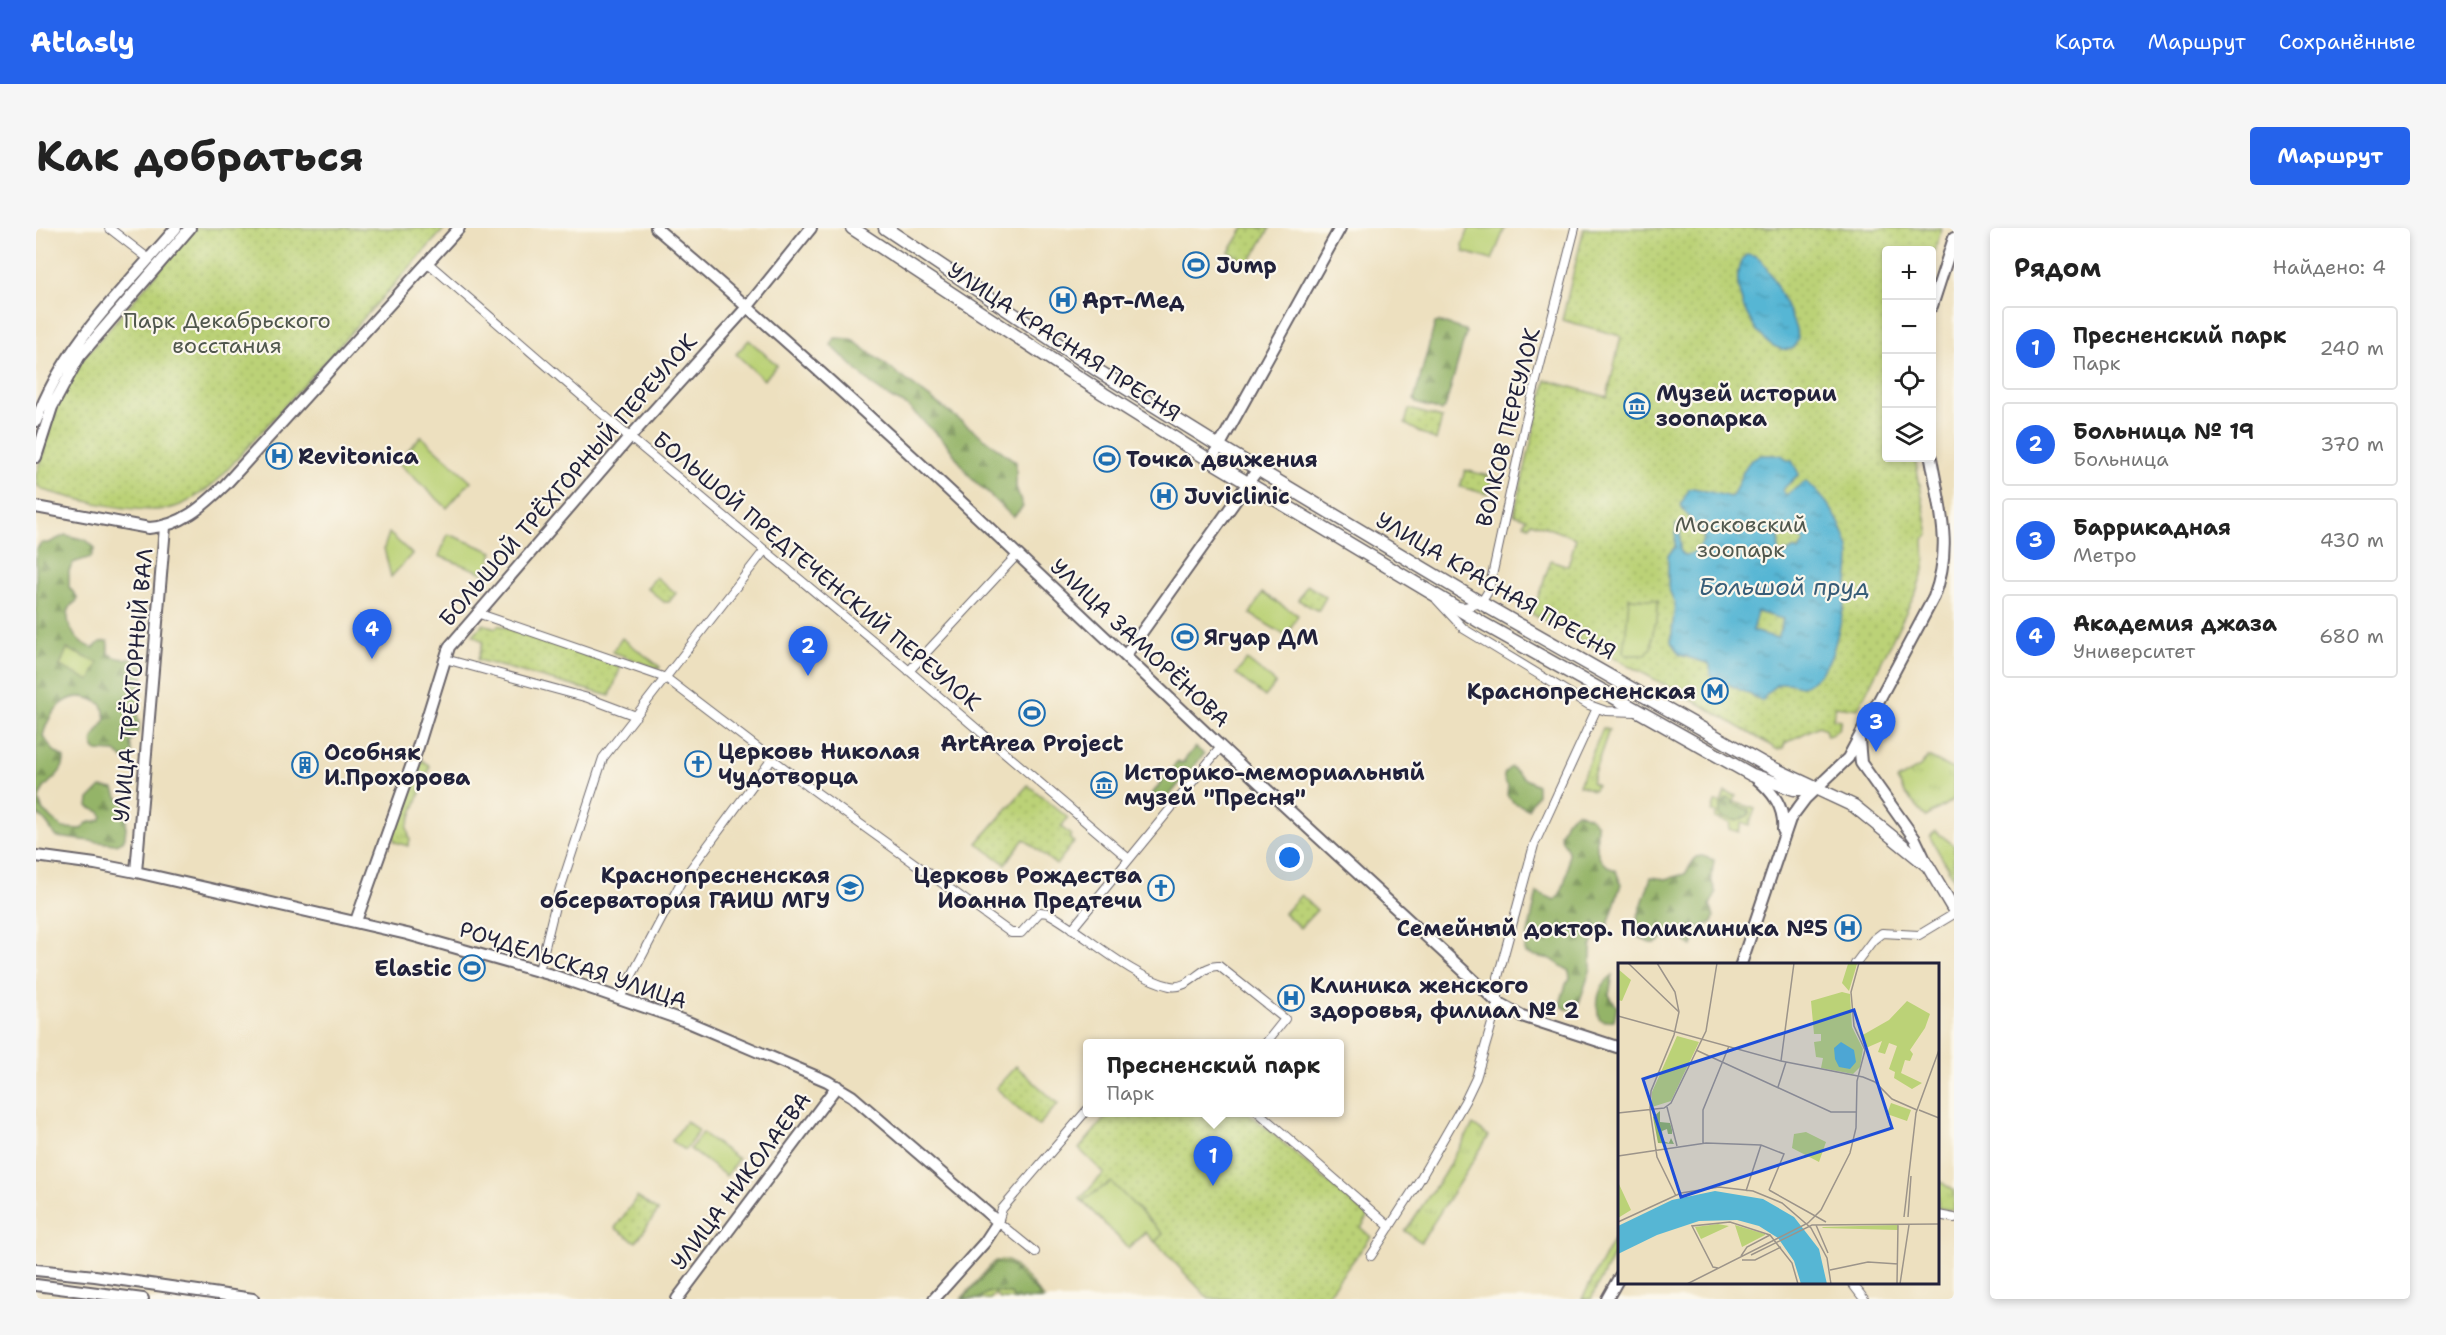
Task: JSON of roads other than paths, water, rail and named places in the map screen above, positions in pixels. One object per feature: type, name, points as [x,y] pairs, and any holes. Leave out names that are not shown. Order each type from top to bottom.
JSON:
[{"type":"main road","name":"УЛИЦА КРАСНАЯ ПРЕСНЯ","points":[[852,228],[1094,388],[1451,605],[1752,775],[1794,789],[1816,789]]},
{"type":"main road","name":"УЛИЦА КРАСНАЯ ПРЕСНЯ","points":[[885,228],[1085,362],[1219,447],[1481,603],[1764,764],[1816,789]]},
{"type":"main road","points":[[1816,789],[1854,806],[1928,866],[1954,912]]},
{"type":"street","points":[[109,228],[149,259]]},
{"type":"street","points":[[36,421],[48,390],[71,352],[90,326],[176,228]]},
{"type":"street","points":[[36,458],[52,407],[79,357],[190,228]]},
{"type":"street","name":"УЛИЦА ТРЁХГОРНЫЙ ВАЛ","points":[[136,872],[165,527],[192,514],[225,485],[459,228]]},
{"type":"street","name":"УЛИЦА ЗАМОРЁНОВА","points":[[656,228],[748,306],[877,422],[1221,747],[1498,1003],[1522,1016],[1618,1047]]},
{"type":"street","name":"БОЛЬШОЙ ТРЁХГОРНЫЙ ПЕРЕУЛОК","points":[[356,921],[418,747],[449,647],[630,437],[748,306],[811,228]]},
{"type":"street","points":[[1211,461],[1340,228]]},
{"type":"street","name":"ВОЛКОВ ПЕРЕУЛОК","points":[[1481,603],[1489,590],[1525,424],[1575,228]]},
{"type":"street","points":[[1934,300],[1952,253],[1954,238]]},
{"type":"street","name":"БОЛЬШОЙ ПРЕДТЕЧЕНСКИЙ ПЕРЕУЛОК","points":[[427,262],[764,551],[909,671],[1129,859]]},
{"type":"street","points":[[1741,963],[1782,840],[1794,813],[1843,764],[1916,634],[1939,582],[1945,539],[1932,462]]},
{"type":"street","points":[[1125,656],[1258,469]]},
{"type":"street","points":[[36,507],[135,526],[165,527]]},
{"type":"street","points":[[539,971],[556,902],[600,762],[764,551]]},
{"type":"street","points":[[909,671],[1017,555]]},
{"type":"street","points":[[1427,591],[1464,629],[1597,708],[1640,713]]},
{"type":"street","points":[[1451,605],[1465,607],[1481,603]]},
{"type":"street","points":[[477,612],[666,678],[772,759],[1011,933],[1021,933],[1040,912],[1044,912],[1145,976],[1171,986],[1184,986],[1211,966],[1219,966],[1285,1019],[1269,1039]]},
{"type":"street","points":[[445,659],[588,698],[636,716]]},
{"type":"street","points":[[1371,1256],[1419,1181],[1471,1089],[1498,1003],[1498,977],[1534,845],[1597,708]]},
{"type":"street","points":[[1859,737],[1861,763],[1915,839],[1928,866]]},
{"type":"street","points":[[1072,929],[1221,747]]},
{"type":"street","points":[[620,998],[681,882],[772,759]]},
{"type":"street","points":[[1752,775],[1771,792],[1779,804],[1783,816],[1782,840]]},
{"type":"street","name":"РОЧДЕЛЬСКАЯ УЛИЦА","points":[[36,856],[136,872],[407,933],[539,971],[688,1022],[837,1086],[866,1106],[1035,1252]]},
{"type":"street","points":[[1856,963],[1878,935],[1885,932],[1919,935],[1954,912]]},
{"type":"street","name":"УЛИЦА НИКОЛАЕВА","points":[[677,1299],[837,1086]]},
{"type":"street","points":[[934,1299],[985,1242],[998,1222],[1005,1204],[1083,1115]]},
{"type":"street","points":[[1263,1117],[1390,1227]]},
{"type":"street","points":[[1939,1215],[1954,1218]]},
{"type":"street","points":[[36,1270],[95,1276],[253,1299]]},
{"type":"street","points":[[1607,1299],[1618,1280]]},
{"type":"street","points":[[1853,1284],[1864,1299]]},
{"type":"street","points":[[36,1285],[143,1299]]},
{"type":"water","points":[[1747,254],[1755,256],[1764,264],[1782,298],[1797,333],[1798,339],[1794,348],[1781,349],[1768,342],[1747,315],[1738,280],[1740,265]]},
{"type":"water","name":"Большой пруд","points":[[1782,455],[1792,461],[1799,474],[1782,490],[1786,495],[1806,481],[1826,502],[1836,517],[1850,555],[1845,599],[1830,660],[1817,677],[1809,683],[1801,686],[1789,683],[1780,684],[1770,691],[1763,701],[1714,677],[1710,674],[1710,665],[1707,663],[1680,655],[1671,642],[1675,604],[1668,587],[1668,555],[1675,547],[1676,524],[1680,527],[1680,550],[1683,555],[1697,550],[1704,536],[1699,527],[1685,513],[1681,504],[1689,489],[1694,488],[1730,497],[1747,465],[1756,457]],"holes":[[[1784,534],[1805,540],[1799,551],[1793,549],[1781,556],[1778,555],[1779,537]],[[1757,612],[1783,619],[1778,638],[1752,631]]]},
{"type":"place","name":"Jump","points":[[1196,265]]},
{"type":"place","name":"Арт-Мед","points":[[1063,300]]},
{"type":"place","name":"Музей истории зоопарка","points":[[1637,406]]},
{"type":"place","name":"Revitonica","points":[[279,456]]},
{"type":"place","name":"Точка движения","points":[[1107,459]]},
{"type":"place","name":"Juviclinic","points":[[1164,496]]},
{"type":"place","name":"Ягуар ДМ","points":[[1185,637]]},
{"type":"place","name":"Академия джаза","points":[[372,659]]},
{"type":"place","name":"Больница № 19","points":[[808,676]]},
{"type":"place","name":"Краснопресненская","points":[[1715,691]]},
{"type":"place","name":"ArtArea Project","points":[[1032,713]]},
{"type":"place","name":"Баррикадная","points":[[1876,752]]},
{"type":"place","name":"Церковь Николая Чудотворца","points":[[698,764]]},
{"type":"place","name":"Особняк И.Прохорова","points":[[305,765]]},
{"type":"place","name":"Историко-мемориальный музей \"Пресня\"","points":[[1104,785]]},
{"type":"place","name":"Краснопресненская обсерватория ГАИШ МГУ","points":[[850,888]]},
{"type":"place","name":"Церковь Рождества Иоанна Предтечи","points":[[1161,888]]},
{"type":"place","name":"Семейный доктор. Поликлиника №5","points":[[1848,928]]},
{"type":"place","name":"Elastic","points":[[472,968]]},
{"type":"place","name":"Клиника женского здоровья, филиал № 2","points":[[1291,998]]},
{"type":"place","name":"Пресненский парк","points":[[1213,1186]]},
{"type":"park label","name":"Парк Декабрьского восстания","points":[[227,332]]},
{"type":"park label","name":"Московский зоопарк","points":[[1741,536]]}]
